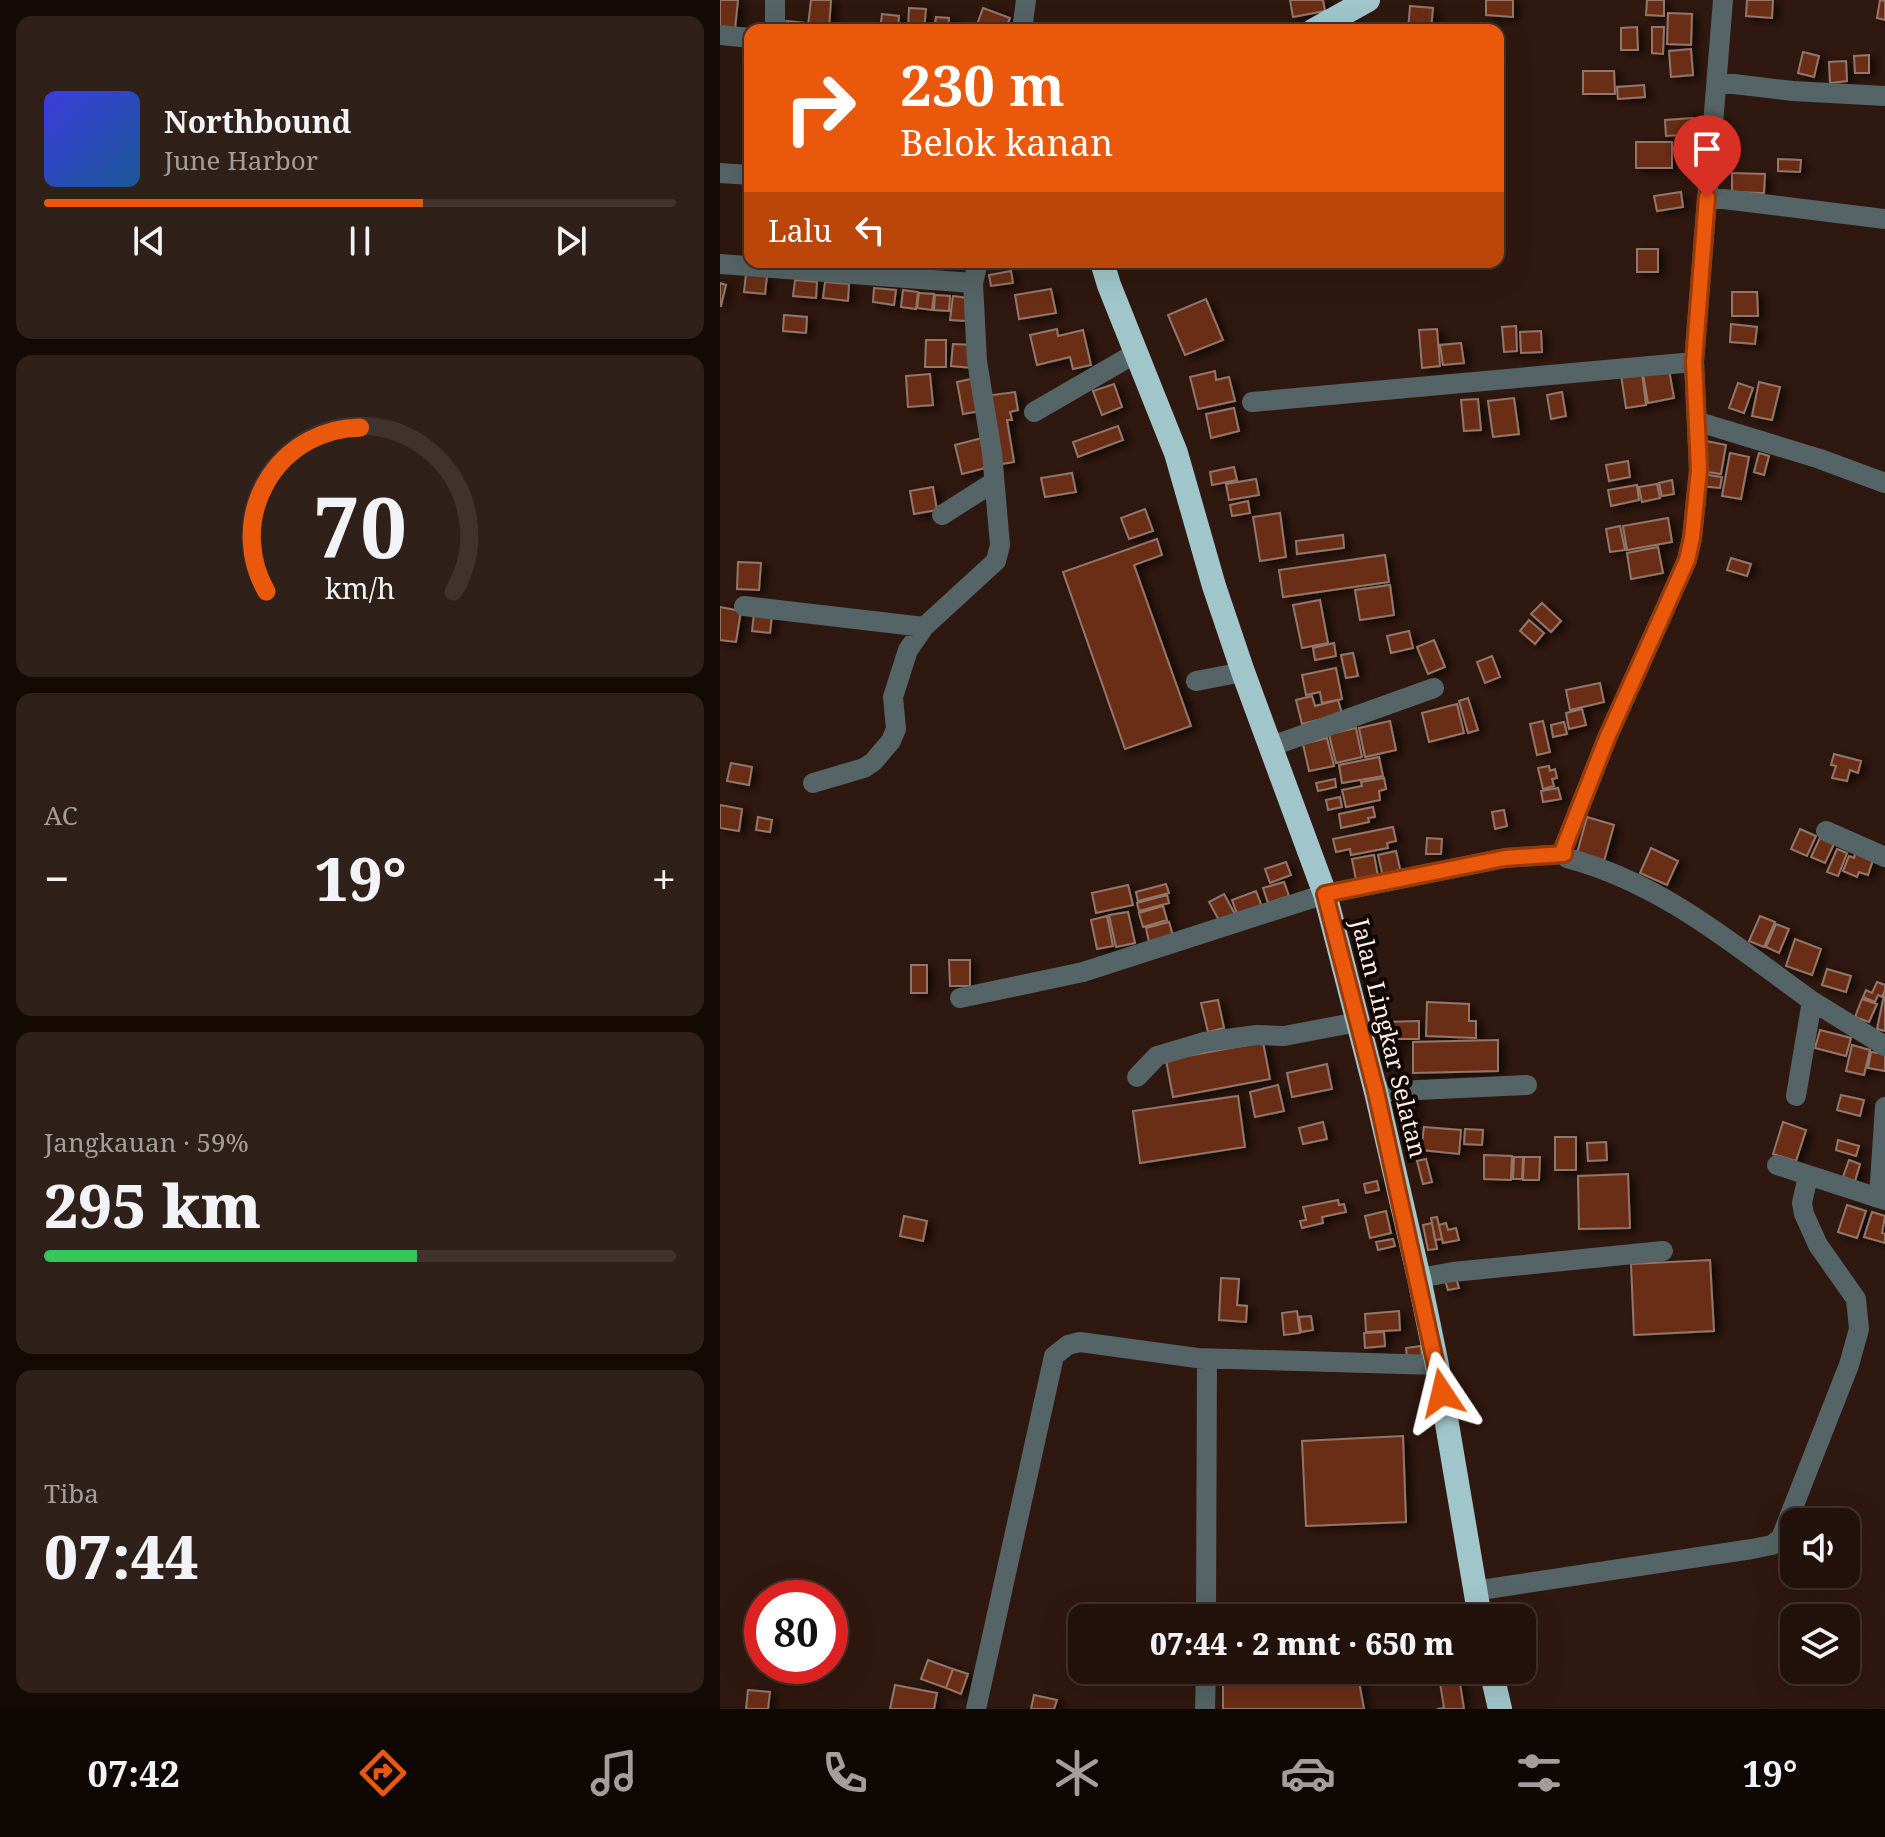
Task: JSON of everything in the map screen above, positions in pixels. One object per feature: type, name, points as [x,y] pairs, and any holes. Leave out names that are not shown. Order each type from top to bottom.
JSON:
[{"type":"highway","points":[[1325,24],[1368,0]]},
{"type":"highway","name":"Jalan Lingkar Selatan","points":[[1104,268],[1176,453],[1214,586],[1243,672],[1325,894],[1376,1092],[1419,1278],[1437,1365],[1477,1604]]},
{"type":"highway","points":[[1494,1684],[1500,1709]]},
{"type":"street","points":[[775,0],[776,24]]},
{"type":"street","points":[[1023,24],[1026,0]]},
{"type":"street","points":[[1723,0],[1694,362],[1699,470],[1692,538],[1687,560],[1607,738],[1564,847],[1564,854],[1567,858],[1632,880],[1673,902],[1812,1001],[1885,1046]]},
{"type":"street","points":[[720,35],[744,37]]},
{"type":"street","points":[[1717,82],[1793,91],[1885,96]]},
{"type":"street","points":[[720,173],[744,175]]},
{"type":"street","points":[[1707,197],[1885,219]]},
{"type":"street","points":[[720,264],[744,266]]},
{"type":"street","points":[[773,268],[973,283]]},
{"type":"street","points":[[813,783],[864,768],[891,741],[896,729],[893,697],[908,650],[924,627],[996,561],[1000,545],[990,438],[977,361],[973,283],[977,268]]},
{"type":"street","points":[[1034,412],[1136,353]]},
{"type":"street","points":[[1252,402],[1694,362]]},
{"type":"street","points":[[1699,422],[1820,459],[1885,483]]},
{"type":"street","points":[[942,515],[994,482]]},
{"type":"street","points":[[744,606],[924,627]]},
{"type":"street","points":[[1196,681],[1243,672]]},
{"type":"street","points":[[1272,746],[1434,688]]},
{"type":"street","points":[[1826,831],[1885,857]]},
{"type":"street","points":[[960,998],[1083,972],[1325,894],[1505,858],[1564,854]]},
{"type":"street","points":[[1796,1096],[1812,1001]]},
{"type":"street","points":[[1137,1077],[1157,1056],[1204,1042],[1257,1035],[1284,1036],[1358,1022]]},
{"type":"street","points":[[1376,1092],[1527,1085]]},
{"type":"street","points":[[1777,1165],[1882,1198],[1885,1107]]},
{"type":"street","points":[[1474,1591],[1752,1549],[1772,1545],[1781,1538],[1849,1365],[1859,1329],[1856,1299],[1818,1245],[1804,1214],[1802,1203],[1808,1176]]},
{"type":"street","points":[[1419,1278],[1663,1251]]},
{"type":"street","points":[[978,1699],[1054,1356],[1068,1345],[1080,1342],[1207,1359],[1437,1365]]},
{"type":"street","points":[[1206,1604],[1207,1359]]},
{"type":"street","points":[[1205,1709],[1206,1684]]},
{"type":"building","points":[[720,0],[738,0],[735,29],[720,27]]},
{"type":"building","points":[[811,0],[831,0],[829,24],[808,24]]},
{"type":"building","points":[[1290,0],[1323,0],[1325,11],[1293,17]]},
{"type":"building","points":[[1486,0],[1513,0],[1513,17],[1486,15]]},
{"type":"building","points":[[1647,0],[1664,0],[1664,16],[1646,15]]},
{"type":"building","points":[[1747,0],[1773,0],[1772,18],[1746,16]]},
{"type":"building","points":[[1880,0],[1885,1],[1885,20],[1877,18]]},
{"type":"building","points":[[1410,6],[1433,8],[1432,24],[1408,24]]},
{"type":"building","points":[[909,8],[926,9],[925,24],[908,24]]},
{"type":"building","points":[[983,8],[1010,18],[1008,24],[977,24]]},
{"type":"building","points":[[1668,13],[1692,14],[1691,45],[1667,44]]},
{"type":"building","points":[[882,14],[899,16],[898,24],[881,24]]},
{"type":"building","points":[[936,17],[949,18],[948,24],[935,24]]},
{"type":"building","points":[[1637,27],[1638,50],[1621,50],[1621,28]]},
{"type":"building","points":[[1652,27],[1664,27],[1663,54],[1652,53]]},
{"type":"building","points":[[1691,49],[1693,75],[1671,77],[1669,51]]},
{"type":"building","points":[[1803,52],[1819,56],[1814,77],[1798,73]]},
{"type":"building","points":[[1869,55],[1869,73],[1855,73],[1854,56]]},
{"type":"building","points":[[1846,61],[1847,81],[1830,83],[1829,62]]},
{"type":"building","points":[[1583,71],[1614,71],[1615,94],[1583,94]]},
{"type":"building","points":[[1644,85],[1645,97],[1618,99],[1617,87]]},
{"type":"building","points":[[1693,118],[1694,134],[1666,136],[1665,120]]},
{"type":"building","points":[[1636,142],[1672,142],[1672,168],[1636,168]]},
{"type":"building","points":[[1778,159],[1801,160],[1800,172],[1778,171]]},
{"type":"building","points":[[1732,173],[1765,174],[1764,193],[1732,192]]},
{"type":"building","points":[[1681,192],[1683,207],[1657,211],[1654,196]]},
{"type":"building","points":[[1637,249],[1658,249],[1658,272],[1637,272]]},
{"type":"building","points":[[1011,271],[1013,283],[991,286],[989,275]]},
{"type":"building","points":[[746,274],[767,276],[765,294],[744,292]]},
{"type":"building","points":[[795,280],[817,282],[816,298],[793,296]]},
{"type":"building","points":[[825,282],[849,284],[848,301],[823,298]]},
{"type":"building","points":[[720,283],[726,285],[721,306],[720,306]]},
{"type":"building","points":[[874,288],[896,290],[894,305],[873,302]]},
{"type":"building","points":[[1051,289],[1056,313],[1019,319],[1015,295]]},
{"type":"building","points":[[903,290],[918,292],[916,309],[901,307]]},
{"type":"building","points":[[1732,292],[1757,292],[1758,316],[1732,316]]},
{"type":"building","points":[[919,293],[934,294],[932,310],[917,308]]},
{"type":"building","points":[[935,295],[950,296],[949,311],[934,310]]},
{"type":"building","points":[[953,296],[969,298],[966,321],[950,320]]},
{"type":"building","points":[[1206,299],[1223,340],[1185,355],[1168,315]]},
{"type":"building","points":[[784,315],[807,317],[806,333],[783,331]]},
{"type":"building","points":[[1731,324],[1757,327],[1755,344],[1730,342]]},
{"type":"building","points":[[1516,326],[1517,351],[1504,352],[1502,327]]},
{"type":"building","points":[[1057,329],[1058,336],[1083,330],[1091,365],[1073,369],[1070,357],[1037,365],[1030,335]]},
{"type":"building","points":[[1437,329],[1440,366],[1422,368],[1419,330]]},
{"type":"building","points":[[1541,331],[1542,352],[1521,353],[1520,332]]},
{"type":"building","points":[[926,340],[946,340],[946,367],[925,367]]},
{"type":"building","points":[[1461,343],[1464,363],[1443,365],[1440,345]]},
{"type":"building","points":[[953,344],[973,345],[972,368],[951,366]]},
{"type":"building","points":[[1669,370],[1674,398],[1648,403],[1643,374]]},
{"type":"building","points":[[1215,371],[1216,380],[1229,377],[1235,401],[1198,409],[1190,377]]},
{"type":"building","points":[[1642,372],[1646,405],[1626,408],[1621,375]]},
{"type":"building","points":[[930,374],[933,405],[908,407],[906,376]]},
{"type":"building","points":[[975,378],[981,411],[963,414],[957,382]]},
{"type":"building","points":[[1759,382],[1780,387],[1772,420],[1752,416]]},
{"type":"building","points":[[1738,383],[1753,388],[1744,413],[1729,408]]},
{"type":"building","points":[[1114,384],[1122,407],[1102,415],[1093,391]]},
{"type":"building","points":[[1015,392],[1018,410],[1010,412],[1012,420],[1007,420],[1014,462],[996,465],[985,396]]},
{"type":"building","points":[[1562,392],[1566,416],[1551,419],[1547,395]]},
{"type":"building","points":[[1514,398],[1519,434],[1493,437],[1488,401]]},
{"type":"building","points":[[1478,399],[1481,430],[1464,431],[1461,400]]},
{"type":"building","points":[[1234,408],[1239,431],[1211,438],[1206,414]]},
{"type":"building","points":[[1118,426],[1123,440],[1078,457],[1073,442]]},
{"type":"building","points":[[982,438],[989,467],[962,474],[955,445]]},
{"type":"building","points":[[1706,441],[1726,445],[1721,474],[1701,471]]},
{"type":"building","points":[[1730,453],[1749,457],[1741,499],[1722,496]]},
{"type":"building","points":[[1759,453],[1769,456],[1764,475],[1754,472]]},
{"type":"building","points":[[1628,461],[1630,477],[1609,481],[1606,465]]},
{"type":"building","points":[[1234,467],[1237,480],[1212,485],[1210,472]]},
{"type":"building","points":[[1072,473],[1076,492],[1045,497],[1041,478]]},
{"type":"building","points":[[1701,474],[1722,477],[1720,488],[1700,486]]},
{"type":"building","points":[[1256,479],[1259,495],[1229,500],[1226,484]]},
{"type":"building","points":[[1672,480],[1674,494],[1662,496],[1659,483]]},
{"type":"building","points":[[1657,484],[1660,498],[1642,502],[1639,487]]},
{"type":"building","points":[[1637,485],[1639,500],[1611,506],[1608,490]]},
{"type":"building","points":[[933,487],[937,510],[914,514],[910,491]]},
{"type":"building","points":[[1248,501],[1250,513],[1232,516],[1230,505]]},
{"type":"building","points":[[1145,509],[1153,531],[1129,539],[1121,518]]},
{"type":"building","points":[[1280,513],[1286,557],[1260,561],[1253,517]]},
{"type":"building","points":[[1668,518],[1672,542],[1627,550],[1623,526]]},
{"type":"building","points":[[1620,526],[1625,550],[1610,552],[1606,529]]},
{"type":"building","points":[[1343,535],[1344,548],[1297,554],[1296,541]]},
{"type":"building","points":[[1157,539],[1162,555],[1134,565],[1191,726],[1125,749],[1063,572]]},
{"type":"building","points":[[1658,547],[1663,573],[1631,579],[1627,553]]},
{"type":"building","points":[[1385,555],[1389,582],[1283,597],[1279,570]]},
{"type":"building","points":[[1731,558],[1751,564],[1747,576],[1727,570]]},
{"type":"building","points":[[738,562],[761,563],[759,590],[737,589]]},
{"type":"building","points":[[1390,585],[1394,615],[1360,620],[1355,590]]},
{"type":"building","points":[[1320,600],[1328,643],[1302,648],[1293,605]]},
{"type":"building","points":[[1542,603],[1561,621],[1551,632],[1531,614]]},
{"type":"building","points":[[720,607],[741,611],[736,642],[720,640]]},
{"type":"building","points":[[754,614],[772,615],[770,633],[752,631]]},
{"type":"building","points":[[1529,620],[1544,633],[1535,644],[1520,631]]},
{"type":"building","points":[[1409,631],[1413,648],[1391,653],[1387,636]]},
{"type":"building","points":[[1434,640],[1445,667],[1428,674],[1417,647]]},
{"type":"building","points":[[1334,643],[1336,656],[1315,660],[1313,648]]},
{"type":"building","points":[[1353,653],[1358,676],[1346,678],[1341,655]]},
{"type":"building","points":[[1492,656],[1500,677],[1485,683],[1477,662]]},
{"type":"building","points":[[1336,668],[1342,699],[1322,703],[1320,692],[1306,695],[1302,675]]},
{"type":"building","points":[[1600,683],[1604,702],[1570,710],[1566,690]]},
{"type":"building","points":[[1312,696],[1315,706],[1338,700],[1342,714],[1302,724],[1296,700]]},
{"type":"building","points":[[1468,698],[1478,730],[1468,733],[1459,701]]},
{"type":"building","points":[[1457,704],[1464,733],[1429,742],[1422,713]]},
{"type":"building","points":[[1582,709],[1586,725],[1569,729],[1566,713]]},
{"type":"building","points":[[1390,721],[1396,750],[1365,757],[1359,728]]},
{"type":"building","points":[[1543,721],[1550,752],[1537,755],[1530,724]]},
{"type":"building","points":[[1564,722],[1567,734],[1553,737],[1551,725]]},
{"type":"building","points":[[1356,728],[1362,757],[1336,763],[1329,734]]},
{"type":"building","points":[[1327,738],[1334,766],[1309,771],[1303,744]]},
{"type":"building","points":[[1834,754],[1861,761],[1858,773],[1850,770],[1847,781],[1832,778],[1836,766],[1831,765]]},
{"type":"building","points":[[1379,757],[1383,776],[1342,783],[1339,765]]},
{"type":"building","points":[[731,763],[752,767],[749,785],[727,781]]},
{"type":"building","points":[[1549,766],[1550,771],[1555,769],[1557,778],[1552,779],[1554,786],[1543,789],[1538,768]]},
{"type":"building","points":[[1384,778],[1386,789],[1379,791],[1380,800],[1346,807],[1342,790],[1362,786],[1361,782]]},
{"type":"building","points":[[1335,779],[1336,787],[1318,791],[1316,783]]},
{"type":"building","points":[[1558,788],[1561,799],[1543,802],[1541,791]]},
{"type":"building","points":[[1340,797],[1342,807],[1328,810],[1326,800]]},
{"type":"building","points":[[720,805],[742,809],[739,831],[720,828]]},
{"type":"building","points":[[1373,807],[1375,817],[1368,818],[1369,822],[1341,828],[1339,814]]},
{"type":"building","points":[[1504,810],[1507,826],[1495,829],[1492,812]]},
{"type":"building","points":[[758,817],[772,820],[770,832],[756,830]]},
{"type":"building","points":[[1587,817],[1614,825],[1604,861],[1577,853]]},
{"type":"building","points":[[1393,827],[1396,841],[1387,843],[1388,848],[1351,855],[1350,849],[1336,852],[1333,839]]},
{"type":"building","points":[[1800,829],[1816,836],[1807,856],[1791,849]]},
{"type":"building","points":[[1427,838],[1442,839],[1441,854],[1426,854]]},
{"type":"building","points":[[1820,838],[1834,844],[1825,863],[1811,857]]},
{"type":"building","points":[[1651,848],[1678,861],[1667,885],[1640,873]]},
{"type":"building","points":[[1837,849],[1847,853],[1838,876],[1827,872]]},
{"type":"building","points":[[1396,851],[1401,873],[1383,877],[1378,855]]},
{"type":"building","points":[[1856,851],[1874,857],[1868,875],[1859,872],[1857,877],[1843,871],[1849,856],[1854,858]]},
{"type":"building","points":[[1374,855],[1378,876],[1356,880],[1352,859]]},
{"type":"building","points":[[1286,862],[1291,875],[1270,883],[1265,869]]},
{"type":"building","points":[[1284,882],[1289,896],[1268,903],[1263,888]]},
{"type":"building","points":[[1166,884],[1169,893],[1138,901],[1136,892]]},
{"type":"building","points":[[1128,885],[1133,905],[1096,913],[1092,893]]},
{"type":"building","points":[[1256,891],[1262,907],[1238,916],[1232,900]]},
{"type":"building","points":[[1224,894],[1236,916],[1221,924],[1209,902]]},
{"type":"building","points":[[1167,895],[1169,903],[1139,911],[1137,903]]},
{"type":"building","points":[[1163,906],[1167,920],[1143,927],[1139,913]]},
{"type":"building","points":[[1128,912],[1135,943],[1116,947],[1109,915]]},
{"type":"building","points":[[1107,916],[1113,946],[1097,949],[1091,920]]},
{"type":"building","points":[[1760,916],[1775,922],[1764,947],[1749,941]]},
{"type":"building","points":[[1169,922],[1173,936],[1149,942],[1146,928]]},
{"type":"building","points":[[1776,924],[1789,929],[1779,953],[1766,947]]},
{"type":"building","points":[[1795,939],[1821,949],[1812,975],[1786,966]]},
{"type":"building","points":[[949,960],[970,960],[970,986],[950,986]]},
{"type":"building","points":[[911,965],[927,965],[927,993],[911,993]]},
{"type":"building","points":[[1827,969],[1851,976],[1846,992],[1822,985]]},
{"type":"building","points":[[1877,982],[1885,985],[1882,997],[1878,995],[1875,1002],[1863,997],[1866,990],[1872,993]]},
{"type":"building","points":[[1885,996],[1885,1031],[1877,1029]]},
{"type":"building","points":[[1862,999],[1877,1004],[1869,1022],[1855,1017]]},
{"type":"building","points":[[1218,1000],[1224,1028],[1208,1032],[1201,1003]]},
{"type":"building","points":[[1427,1002],[1469,1004],[1469,1021],[1476,1021],[1476,1038],[1426,1036]]},
{"type":"building","points":[[1419,1021],[1419,1039],[1397,1039],[1397,1059],[1386,1060],[1386,1037],[1382,1037],[1382,1022]]},
{"type":"building","points":[[1820,1030],[1851,1038],[1846,1056],[1815,1048]]},
{"type":"building","points":[[1498,1040],[1498,1071],[1413,1073],[1413,1042]]},
{"type":"building","points":[[1263,1042],[1270,1079],[1173,1097],[1166,1060]]},
{"type":"building","points":[[1852,1045],[1870,1050],[1864,1075],[1846,1071]]},
{"type":"building","points":[[1871,1052],[1885,1054],[1885,1071],[1868,1068]]},
{"type":"building","points":[[1327,1064],[1332,1089],[1292,1097],[1287,1073]]},
{"type":"building","points":[[1278,1085],[1284,1111],[1255,1117],[1250,1092]]},
{"type":"building","points":[[1841,1095],[1864,1100],[1860,1116],[1837,1110]]},
{"type":"building","points":[[1238,1096],[1245,1147],[1140,1163],[1133,1111]]},
{"type":"building","points":[[1399,1100],[1414,1100],[1414,1120],[1398,1119]]},
{"type":"building","points":[[1323,1122],[1327,1139],[1303,1144],[1299,1128]]},
{"type":"building","points":[[1783,1122],[1806,1130],[1796,1161],[1773,1154]]},
{"type":"building","points":[[1424,1127],[1461,1130],[1459,1154],[1421,1150]]},
{"type":"building","points":[[1465,1129],[1483,1130],[1482,1145],[1464,1144]]},
{"type":"building","points":[[1555,1137],[1576,1137],[1576,1170],[1555,1170]]},
{"type":"building","points":[[1838,1140],[1859,1146],[1856,1156],[1836,1150]]},
{"type":"building","points":[[1606,1142],[1607,1160],[1588,1161],[1587,1143]]},
{"type":"building","points":[[1484,1155],[1512,1156],[1511,1180],[1484,1179]]},
{"type":"building","points":[[1514,1157],[1523,1157],[1522,1179],[1513,1179]]},
{"type":"building","points":[[1524,1157],[1540,1157],[1539,1180],[1523,1180]]},
{"type":"building","points":[[1426,1159],[1432,1182],[1423,1184],[1417,1161]]},
{"type":"building","points":[[1849,1160],[1860,1164],[1855,1181],[1843,1177]]},
{"type":"building","points":[[1628,1174],[1630,1228],[1579,1229],[1578,1176]]},
{"type":"building","points":[[1377,1181],[1379,1190],[1366,1193],[1364,1184]]},
{"type":"building","points":[[1338,1200],[1339,1205],[1344,1204],[1346,1212],[1322,1217],[1323,1223],[1302,1228],[1300,1221],[1306,1220],[1303,1207]]},
{"type":"building","points":[[1847,1205],[1866,1211],[1857,1238],[1838,1232]]},
{"type":"building","points":[[1386,1211],[1391,1233],[1370,1238],[1365,1216]]},
{"type":"building","points":[[1872,1212],[1885,1216],[1882,1233],[1885,1234],[1885,1243],[1864,1237]]},
{"type":"building","points":[[904,1216],[927,1221],[923,1241],[900,1236]]},
{"type":"building","points":[[1437,1217],[1442,1239],[1435,1240],[1431,1218]]},
{"type":"building","points":[[1432,1223],[1437,1249],[1428,1250],[1423,1225]]},
{"type":"building","points":[[1446,1223],[1448,1230],[1456,1228],[1459,1240],[1443,1243],[1439,1225]]},
{"type":"building","points":[[1393,1239],[1395,1246],[1378,1250],[1376,1242]]},
{"type":"building","points":[[1710,1260],[1714,1331],[1634,1335],[1631,1264]]},
{"type":"building","points":[[1221,1278],[1239,1279],[1237,1305],[1247,1306],[1246,1322],[1219,1320]]},
{"type":"building","points":[[1456,1278],[1459,1288],[1448,1290],[1445,1280]]},
{"type":"building","points":[[1297,1311],[1300,1333],[1284,1335],[1282,1313]]},
{"type":"building","points":[[1399,1311],[1400,1330],[1366,1332],[1365,1314]]},
{"type":"building","points":[[1311,1316],[1313,1330],[1301,1332],[1299,1317]]},
{"type":"building","points":[[1384,1332],[1385,1346],[1365,1348],[1364,1333]]},
{"type":"building","points":[[1421,1346],[1422,1356],[1407,1357],[1406,1348]]},
{"type":"building","points":[[1403,1436],[1406,1522],[1306,1526],[1302,1441]]},
{"type":"building","points":[[928,1660],[953,1669],[946,1688],[921,1679]]},
{"type":"building","points":[[953,1669],[968,1674],[961,1694],[946,1688]]},
{"type":"building","points":[[1223,1684],[1360,1684],[1364,1709],[1223,1709]]},
{"type":"building","points":[[1440,1684],[1460,1684],[1464,1709],[1437,1709],[1444,1708]]},
{"type":"building","points":[[895,1685],[937,1693],[934,1709],[890,1709]]},
{"type":"building","points":[[748,1690],[770,1692],[768,1709],[746,1709]]},
{"type":"building","points":[[1034,1695],[1057,1700],[1054,1709],[1031,1709]]},
{"type":"route","points":[[1442,1393],[1376,1092],[1325,894],[1505,858],[1564,854],[1564,847],[1607,738],[1687,560],[1692,538],[1699,470],[1694,362],[1707,197]]}]
